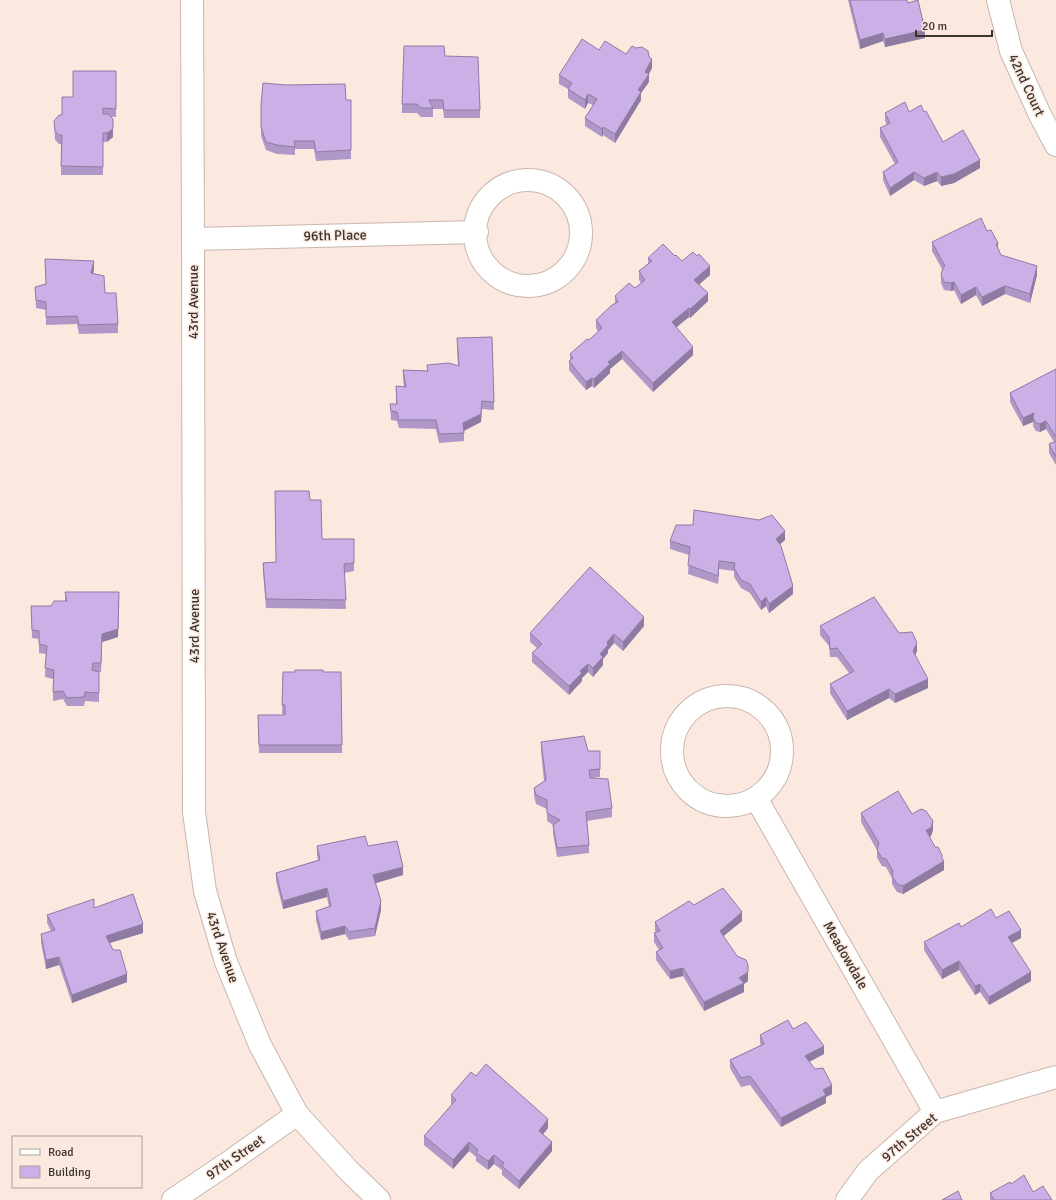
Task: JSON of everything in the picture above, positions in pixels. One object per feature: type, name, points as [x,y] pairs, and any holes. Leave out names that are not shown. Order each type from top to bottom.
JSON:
[{"type":"street","name":"43rd Avenue","points":[[192,0],[194,239],[194,812],[205,891],[226,962],[260,1045],[297,1114],[349,1171],[379,1200]]},
{"type":"street","name":"42nd Court","points":[[998,0],[1011,51],[1040,115],[1056,145]]},
{"type":"street","points":[[531,180],[548,183],[568,198],[574,205],[580,221],[581,238],[576,254],[566,270],[551,280],[534,285],[516,284],[500,278],[486,265],[477,250],[477,232],[477,215],[486,200],[498,188],[514,181],[531,180]]},
{"type":"street","name":"96th Place","points":[[194,239],[477,232]]},
{"type":"street","points":[[718,696],[737,696],[754,703],[769,715],[779,731],[782,750],[780,769],[770,786],[756,798],[740,805],[722,807],[705,802],[690,793],[679,779],[672,763],[671,745],[676,728],[686,713],[700,702],[718,696]]},
{"type":"street","name":"Meadowdale","points":[[756,798],[935,1112]]},
{"type":"street","name":"97th Street","points":[[847,1200],[868,1171],[935,1112],[1056,1077]]},
{"type":"street","name":"97th Street","points":[[173,1200],[297,1114]]},
{"type":"building","points":[[850,0],[907,0],[908,3],[918,0],[925,30],[885,39],[883,33],[860,40]]},
{"type":"building","points":[[582,39],[599,50],[605,41],[626,54],[632,46],[636,48],[642,47],[648,51],[649,57],[652,59],[645,72],[649,74],[638,90],[641,92],[615,134],[603,127],[602,129],[585,118],[597,99],[588,94],[585,100],[568,89],[572,83],[559,75]]},
{"type":"building","points":[[404,46],[444,46],[445,56],[478,57],[480,110],[444,110],[443,100],[429,100],[433,108],[421,108],[417,104],[402,104]]},
{"type":"building","points":[[73,71],[116,71],[116,109],[103,108],[103,114],[108,114],[113,119],[113,129],[107,133],[103,133],[103,167],[61,166],[62,135],[59,135],[55,131],[54,121],[59,115],[62,115],[62,97],[73,97]]},
{"type":"building","points":[[263,83],[286,85],[345,84],[346,100],[351,100],[351,150],[316,152],[314,141],[294,141],[295,147],[266,142],[261,127]]},
{"type":"building","points":[[905,102],[909,112],[921,105],[924,112],[926,111],[943,142],[963,130],[980,160],[954,174],[941,177],[937,172],[924,178],[914,172],[890,188],[883,172],[898,162],[880,128],[890,123],[885,113]]},
{"type":"building","points":[[981,218],[987,231],[991,230],[998,243],[996,244],[1001,255],[1037,266],[1030,294],[1005,286],[982,297],[976,287],[961,295],[954,282],[944,282],[941,275],[945,266],[932,242]]},
{"type":"building","points":[[663,244],[682,261],[693,252],[697,256],[699,254],[710,266],[694,280],[708,293],[672,322],[693,347],[653,383],[622,351],[608,362],[610,364],[594,379],[592,378],[586,382],[569,361],[573,358],[570,354],[602,328],[596,320],[612,305],[618,302],[615,296],[629,283],[635,288],[645,280],[639,271],[652,261],[648,258]]},
{"type":"building","points":[[45,259],[94,261],[91,273],[104,276],[105,293],[116,293],[118,324],[79,325],[77,316],[46,317],[46,302],[36,300],[35,287],[46,284]]},
{"type":"building","points":[[492,337],[494,402],[482,401],[481,414],[463,423],[464,433],[439,434],[436,420],[399,420],[397,412],[391,411],[390,404],[397,404],[396,386],[406,387],[403,370],[428,371],[427,365],[449,363],[459,366],[457,338]]},
{"type":"building","points":[[1056,369],[1056,437],[1046,421],[1040,424],[1036,423],[1033,418],[1034,413],[1023,418],[1010,393]]},
{"type":"building","points":[[1056,441],[1056,457],[1049,444]]},
{"type":"building","points":[[275,491],[309,491],[310,500],[321,500],[322,539],[354,539],[354,563],[344,564],[346,600],[266,599],[263,563],[276,562]]},
{"type":"building","points":[[694,510],[759,520],[772,515],[785,531],[776,539],[781,546],[793,586],[769,604],[766,597],[761,602],[750,584],[741,580],[734,568],[735,563],[719,561],[718,576],[688,565],[690,547],[670,541],[676,525],[693,525]]},
{"type":"building","points":[[590,567],[644,617],[623,642],[614,634],[607,642],[608,645],[600,654],[603,657],[593,668],[588,664],[580,671],[582,673],[569,686],[532,653],[542,644],[530,633]]},
{"type":"building","points":[[65,592],[119,592],[118,629],[102,634],[101,663],[93,663],[92,670],[99,672],[99,693],[85,692],[84,697],[67,698],[63,691],[53,692],[54,670],[45,668],[47,646],[39,644],[39,631],[32,630],[31,606],[51,606],[54,601],[67,601]]},
{"type":"building","points":[[874,597],[899,633],[912,632],[917,643],[913,651],[928,679],[895,694],[889,689],[847,711],[830,684],[854,671],[837,648],[830,649],[829,637],[820,626]]},
{"type":"building","points":[[295,670],[323,670],[323,672],[341,672],[342,745],[259,745],[258,715],[285,715],[285,705],[282,705],[283,672],[295,672]]},
{"type":"building","points":[[584,736],[588,751],[600,751],[600,769],[589,770],[590,778],[608,779],[612,808],[586,812],[589,845],[557,848],[553,825],[560,820],[547,813],[547,800],[536,795],[534,788],[546,780],[541,742]]},
{"type":"building","points":[[898,791],[912,814],[921,809],[926,811],[933,821],[931,828],[926,830],[935,847],[938,847],[944,861],[903,886],[897,884],[892,876],[893,871],[886,859],[882,858],[877,850],[879,843],[861,813]]},
{"type":"building","points":[[365,836],[368,846],[397,841],[403,867],[373,875],[381,901],[375,928],[349,932],[345,926],[321,932],[316,911],[331,906],[327,888],[283,901],[276,873],[320,860],[317,846]]},
{"type":"building","points":[[723,888],[742,912],[720,931],[737,956],[746,960],[748,972],[739,978],[744,983],[704,1002],[683,968],[670,971],[656,952],[663,948],[654,933],[660,931],[655,922],[689,901],[694,905]]},
{"type":"building","points":[[133,894],[143,924],[106,936],[113,950],[120,950],[127,974],[72,995],[59,957],[46,960],[41,934],[55,930],[47,915],[94,899],[94,908]]},
{"type":"building","points":[[991,909],[996,918],[1009,911],[1021,930],[1008,937],[1031,972],[989,997],[980,984],[975,986],[959,961],[942,970],[924,942],[959,923],[961,927]]},
{"type":"building","points":[[788,1020],[793,1029],[806,1022],[824,1046],[805,1056],[815,1069],[823,1068],[832,1085],[823,1090],[826,1095],[781,1118],[750,1076],[741,1078],[730,1060],[764,1044],[760,1035]]},
{"type":"building","points":[[486,1064],[548,1119],[539,1131],[552,1142],[519,1181],[502,1166],[504,1163],[494,1155],[488,1161],[476,1153],[478,1150],[469,1142],[453,1160],[424,1136],[456,1100],[451,1095],[471,1072],[476,1076]]},
{"type":"building","points":[[1024,1175],[1033,1192],[1043,1186],[1052,1200],[994,1200],[990,1193],[1010,1182],[1011,1184]]},
{"type":"building","points":[[958,1191],[962,1200],[942,1200]]}]
